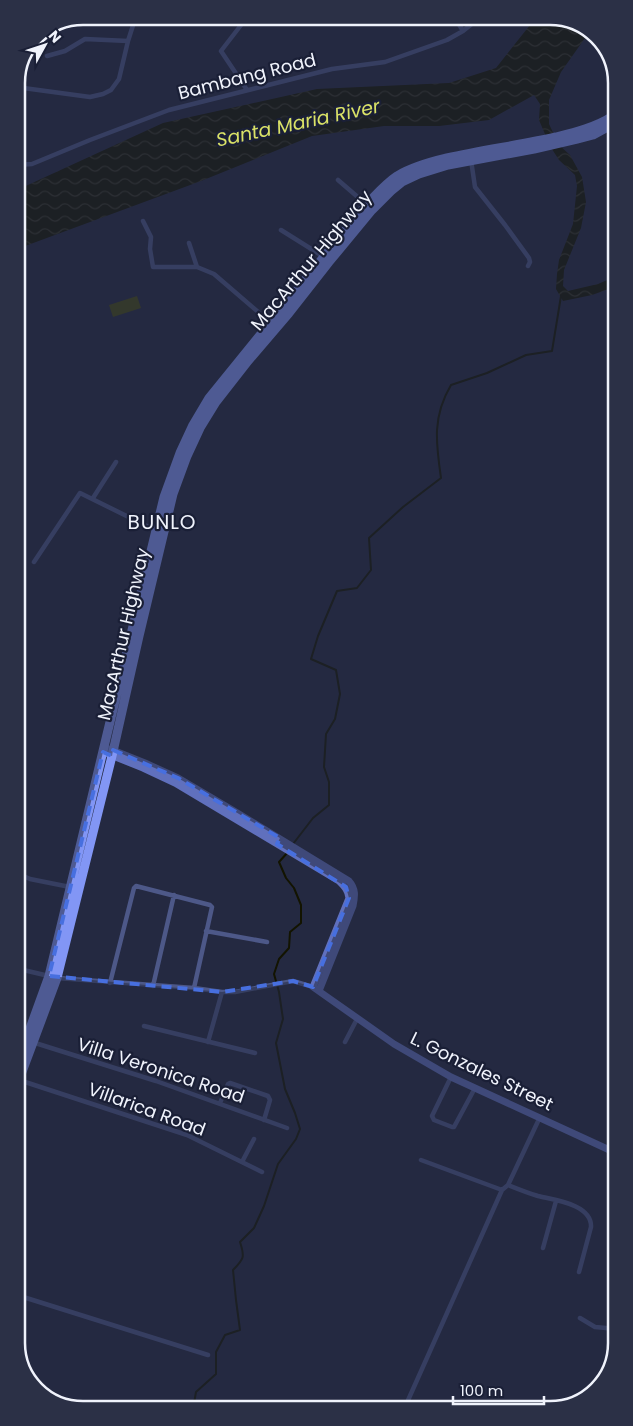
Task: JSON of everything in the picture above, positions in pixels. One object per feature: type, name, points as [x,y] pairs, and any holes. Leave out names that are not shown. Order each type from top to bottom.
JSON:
[{"type":"highway","name":"MacArthur Highway","points":[[576,136],[608,119]]},
{"type":"highway","name":"MacArthur Highway","points":[[25,1059],[53,977],[160,532],[187,456],[200,428],[216,402],[326,259],[370,208],[402,182],[470,156],[534,146],[576,136],[593,135],[608,127]]},
{"type":"highway","name":"MacArthur Highway","points":[[53,977],[70,888],[108,751]]},
{"type":"highway","name":"MacArthur Highway","points":[[25,1050],[30,1042]]},
{"type":"street","points":[[25,88],[90,97],[111,90],[119,79],[133,25]]},
{"type":"street","points":[[241,25],[221,51],[247,90]]},
{"type":"street","points":[[459,25],[463,32]]},
{"type":"street","name":"Bambang Road","points":[[25,164],[32,164],[169,110],[332,69],[385,62],[447,40],[463,32],[471,25]]},
{"type":"street","points":[[47,56],[65,51],[85,39],[128,41]]},
{"type":"street","points":[[470,156],[475,187],[529,258],[528,266]]},
{"type":"street","points":[[338,180],[370,208]]},
{"type":"street","points":[[143,221],[151,237],[150,249],[153,267],[197,267],[214,274],[274,325]]},
{"type":"street","points":[[281,230],[326,259]]},
{"type":"street","points":[[189,243],[197,267]]},
{"type":"street","points":[[93,498],[116,462]]},
{"type":"street","points":[[34,562],[80,493],[160,532]]},
{"type":"street","points":[[108,751],[175,783],[282,843],[340,881],[346,887],[349,898],[313,987]]},
{"type":"street","points":[[294,851],[349,881],[353,886],[355,896],[353,906],[319,991]]},
{"type":"street","points":[[25,877],[70,888]]},
{"type":"street","points":[[110,982],[135,886],[138,886],[211,906],[194,988]]},
{"type":"street","points":[[153,986],[174,895]]},
{"type":"street","points":[[206,931],[267,942]]},
{"type":"street","name":"L. Gonzales Street","points":[[25,970],[53,977],[194,988],[222,992],[235,992],[292,981],[313,987],[394,1044],[451,1077],[608,1149]]},
{"type":"street","points":[[208,1042],[222,992]]},
{"type":"street","points":[[345,1042],[357,1019]]},
{"type":"street","points":[[144,1026],[256,1053]]},
{"type":"street","name":"Villa Veronica Road","points":[[30,1042],[156,1081],[287,1128]]},
{"type":"street","points":[[451,1077],[432,1116],[434,1120],[454,1127],[475,1088]]},
{"type":"street","name":"Villarica Road","points":[[25,1082],[187,1135],[262,1172]]},
{"type":"street","points":[[220,1103],[230,1083],[268,1096],[270,1100],[264,1120]]},
{"type":"street","points":[[408,1401],[502,1190],[508,1185],[540,1117]]},
{"type":"street","points":[[242,1162],[254,1140]]},
{"type":"street","points":[[421,1160],[502,1190]]},
{"type":"street","points":[[508,1185],[535,1195],[573,1205],[591,1220],[591,1227],[579,1272]]},
{"type":"street","points":[[543,1248],[556,1201]]},
{"type":"street","points":[[25,1298],[208,1355]]},
{"type":"street","points":[[580,1318],[595,1327],[608,1328]]},
{"type":"highlighted area","points":[[113,750],[178,778],[280,838],[277,844],[346,887],[349,898],[313,987],[293,981],[222,992],[49,976],[103,752],[112,756]]},
{"type":"shaded area","points":[[137,296],[141,308],[113,317],[109,305]]},
{"type":"water","name":"Santa Maria River","points":[[530,25],[561,26],[572,29],[585,37],[561,72],[549,100],[549,124],[559,145],[570,155],[582,177],[586,202],[581,228],[564,270],[563,286],[568,291],[608,280],[608,289],[592,295],[563,301],[556,289],[559,260],[573,224],[577,186],[575,175],[559,160],[550,146],[539,120],[540,104],[534,95],[489,120],[439,126],[384,126],[312,136],[201,181],[25,246],[25,186],[163,123],[317,89],[449,83],[496,68]]},
{"type":"waterway","points":[[293,844],[313,818],[329,805],[329,782],[324,767],[326,734],[335,719],[340,694],[336,670],[311,659],[318,636],[337,591],[357,588],[371,570],[369,538],[403,507],[441,478],[437,442],[438,419],[451,385],[487,373],[526,355],[552,351],[561,296]]},
{"type":"waterway","points":[[194,1401],[196,1392],[216,1374],[216,1352],[225,1335],[240,1330],[233,1270],[242,1258],[243,1251],[240,1242],[254,1228],[264,1206],[278,1164],[296,1139],[300,1129],[285,1089],[276,1043],[283,1019],[274,974],[279,959],[289,948],[290,932],[301,923],[301,905],[294,888],[286,878],[279,862],[288,852]]},
{"type":"district","name":"BUNLO","points":[[162,522]]}]
